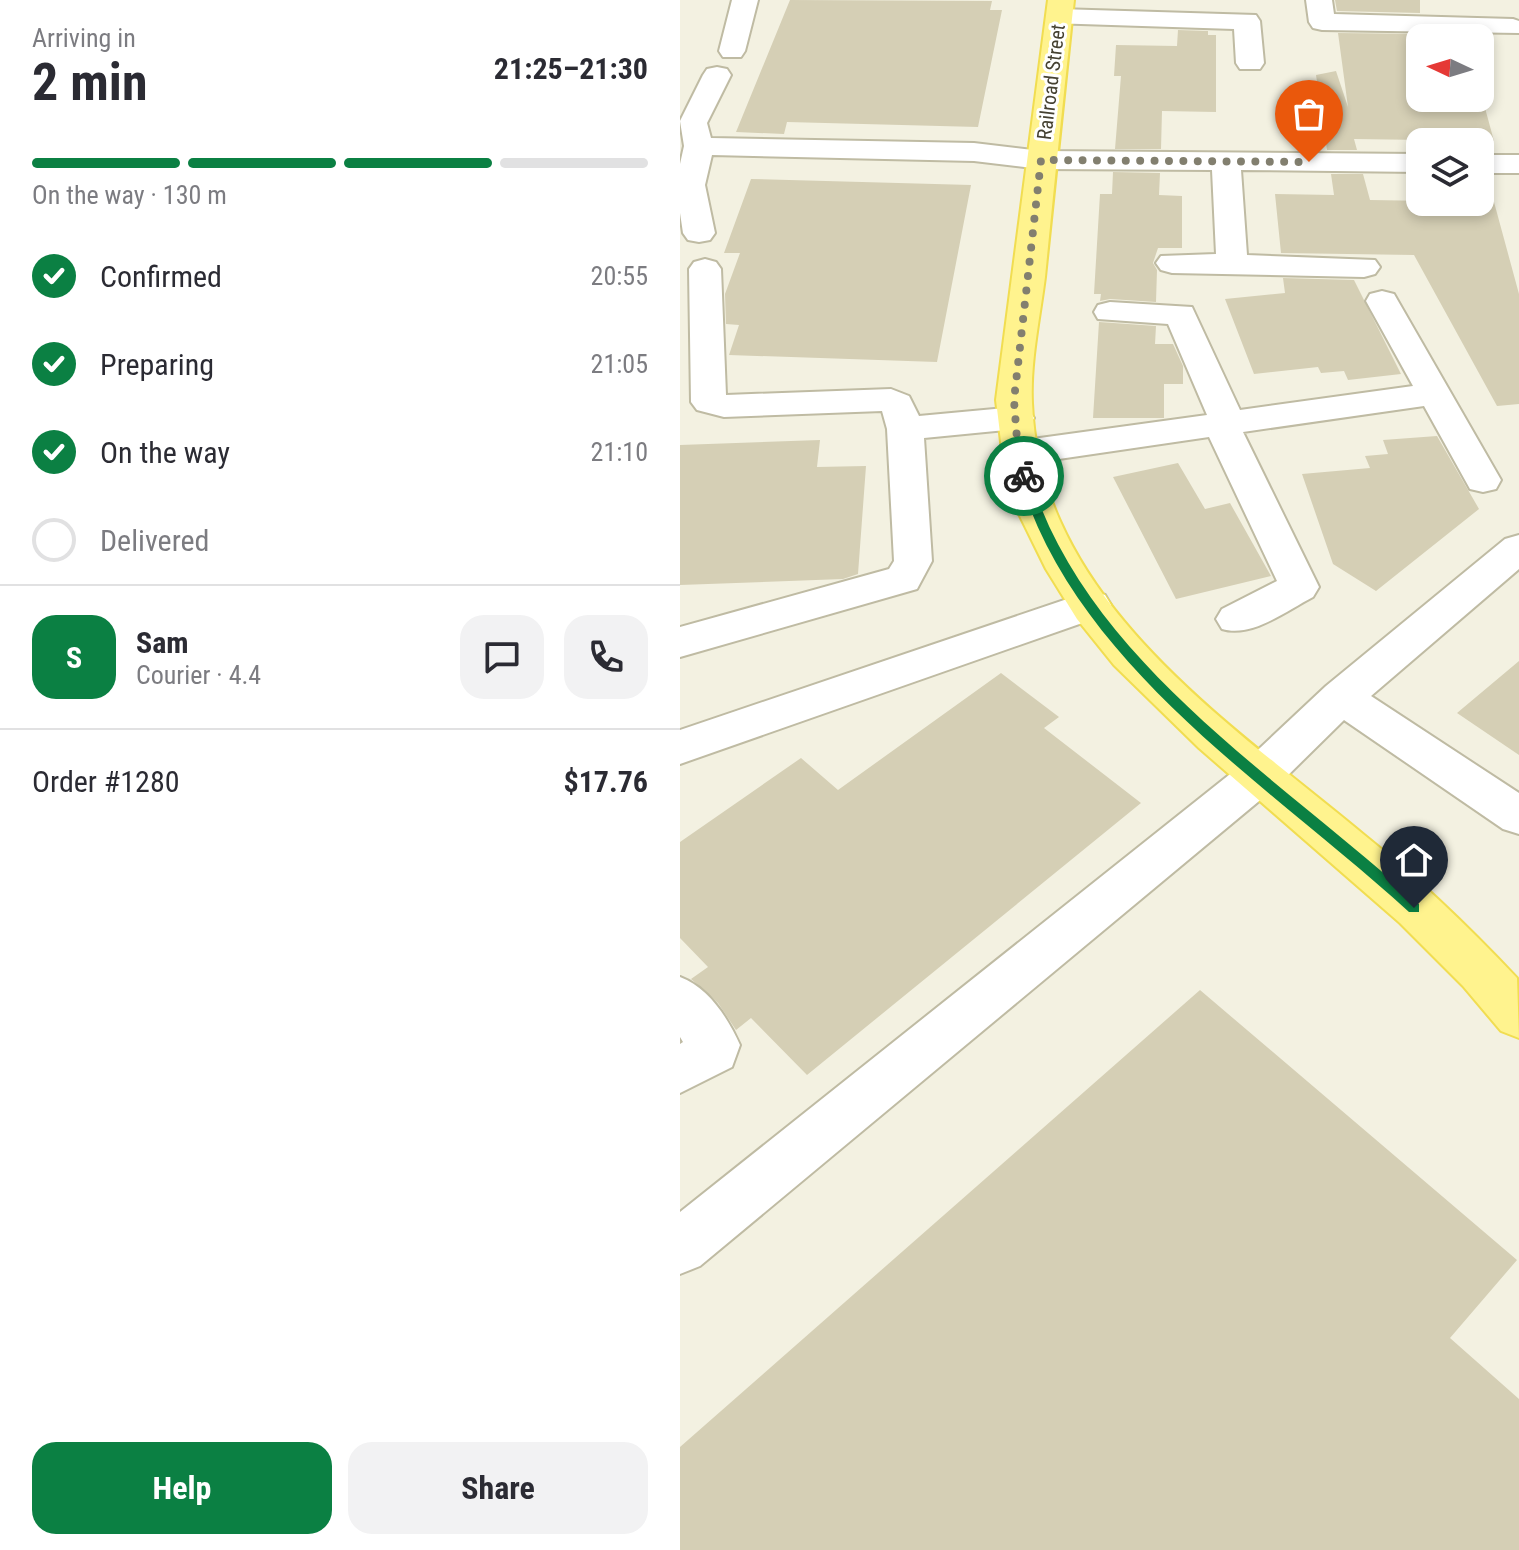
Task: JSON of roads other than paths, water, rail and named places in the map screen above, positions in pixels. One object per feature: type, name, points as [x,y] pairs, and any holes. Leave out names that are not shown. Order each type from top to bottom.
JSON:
[{"type":"main road","name":"Railroad Street","points":[[1060,9],[1017,358],[1017,436],[1033,506],[1064,569],[1133,661],[1260,775],[1350,850],[1477,966],[1519,1016]]},
{"type":"street","points":[[699,233],[690,185],[699,146],[693,123],[725,63],[745,0]]},
{"type":"street","points":[[1319,0],[1322,22],[1516,37],[1505,0]]},
{"type":"street","points":[[1060,9],[1247,21],[1250,63]]},
{"type":"street","points":[[699,146],[974,152],[1041,160],[1406,163]]},
{"type":"street","points":[[1226,162],[1232,264]]},
{"type":"street","points":[[1494,164],[1519,164]]},
{"type":"street","points":[[1172,263],[1364,267]]},
{"type":"street","points":[[680,642],[903,579],[913,561],[905,429],[897,404],[891,400],[724,406],[709,402],[705,269]]},
{"type":"street","points":[[1382,301],[1483,480]]},
{"type":"street","points":[[1110,312],[1180,314],[1225,425],[1299,587],[1236,619]]},
{"type":"street","points":[[905,429],[1017,436],[1225,425],[1435,394]]},
{"type":"street","points":[[680,1247],[1260,775],[1341,697],[1519,548]]},
{"type":"street","points":[[680,747],[1091,605]]},
{"type":"street","points":[[1341,697],[1519,816]]},
{"type":"street","points":[[680,998],[715,1045],[714,1051],[680,1070]]}]
